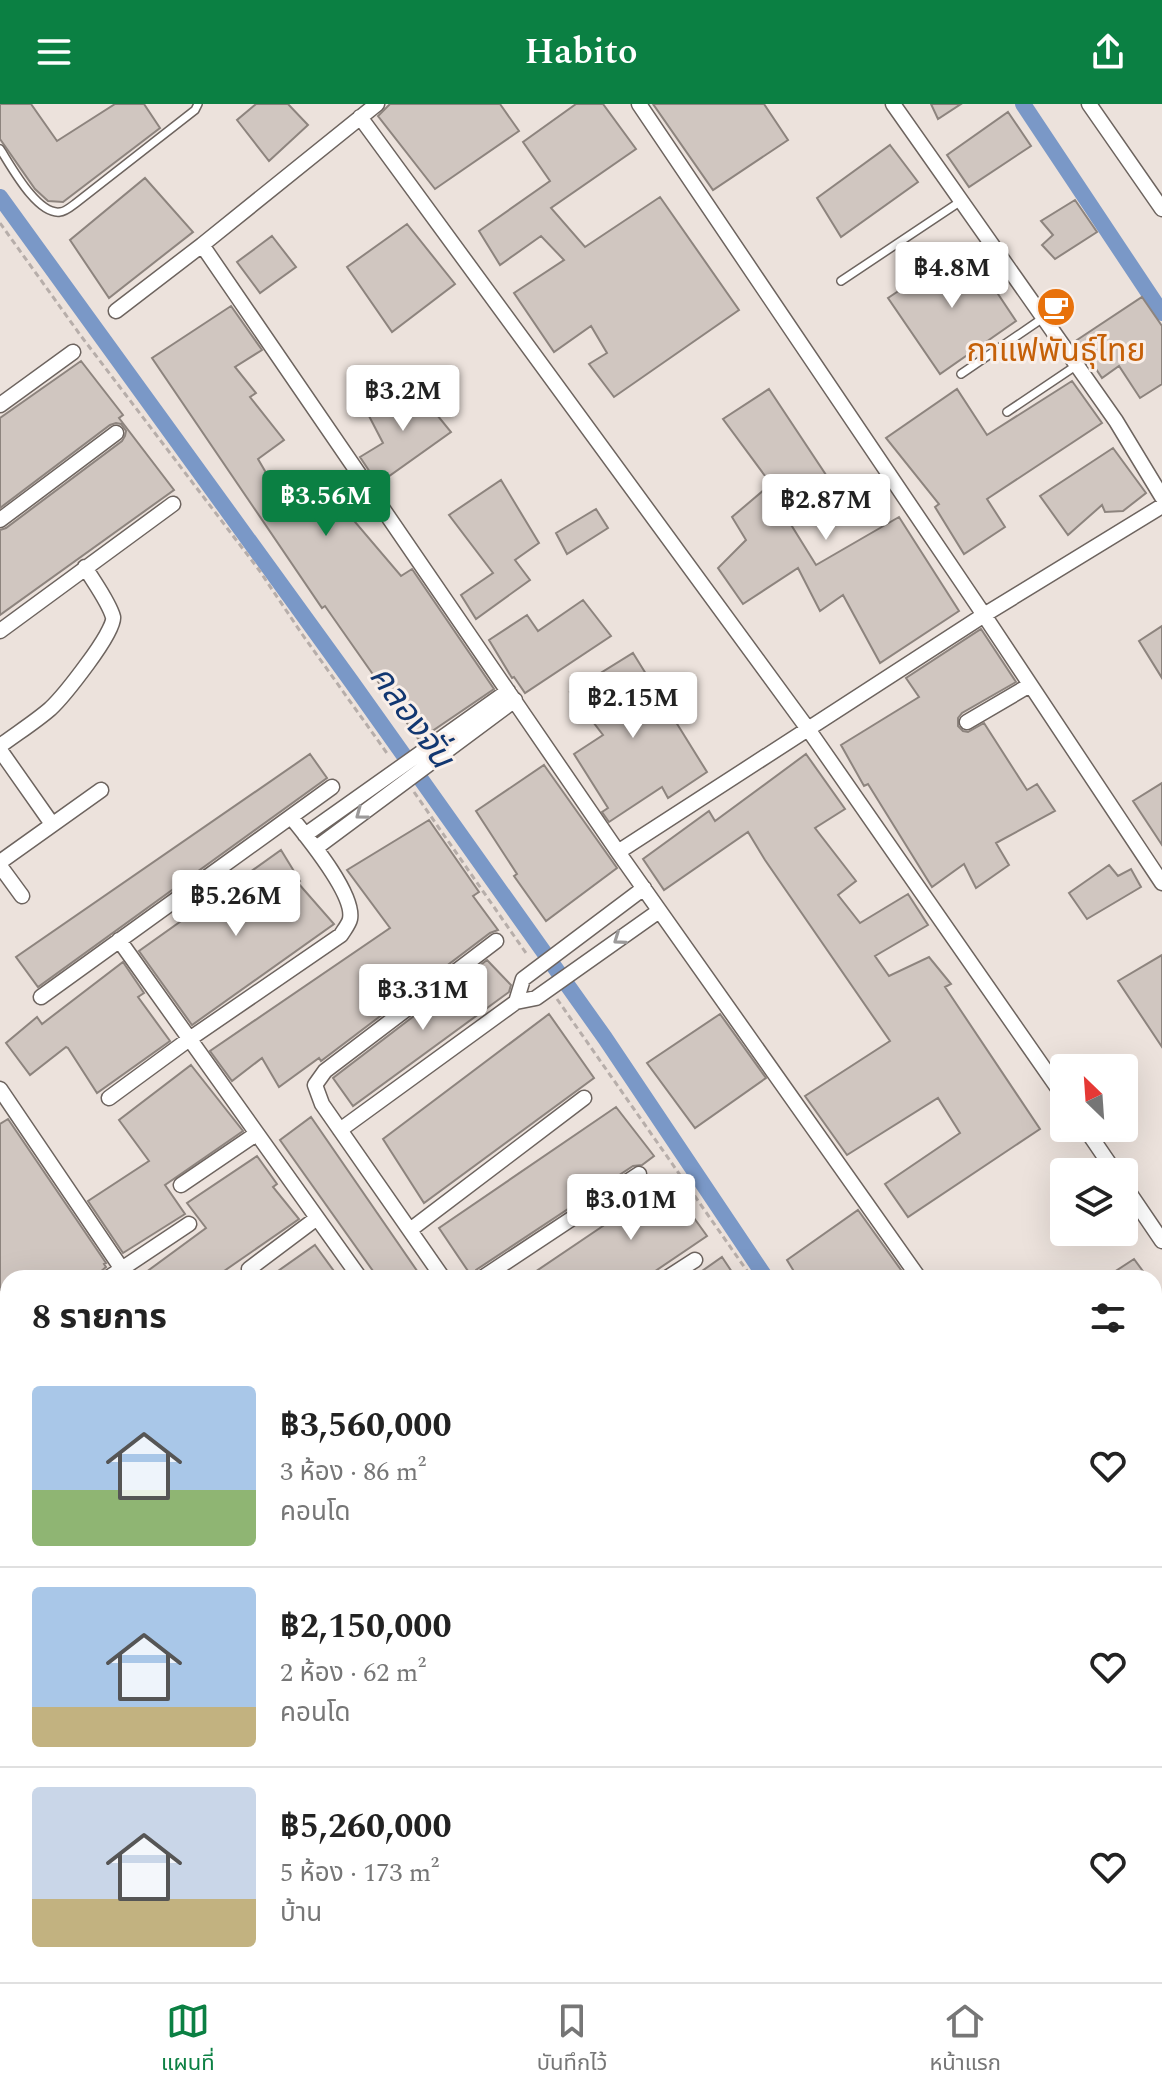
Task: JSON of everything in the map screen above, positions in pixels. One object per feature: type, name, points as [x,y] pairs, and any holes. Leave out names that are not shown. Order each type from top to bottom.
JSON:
[{"type":"street","points":[[116,311],[377,104]]},
{"type":"street","points":[[639,104],[1162,883]]},
{"type":"street","points":[[893,104],[1116,421],[1162,497]]},
{"type":"street","points":[[1089,104],[1162,209]]},
{"type":"street","points":[[360,117],[808,729],[1050,1077]]},
{"type":"street","points":[[202,245],[618,852],[913,1270]]},
{"type":"street","points":[[0,405],[73,352]]},
{"type":"street","points":[[0,520],[116,433]]},
{"type":"street","points":[[0,631],[173,504]]},
{"type":"street","points":[[618,852],[984,615],[1162,506]]},
{"type":"street","points":[[52,824],[0,748],[51,708],[95,653],[112,626],[114,619],[85,567]]},
{"type":"street","points":[[967,722],[1030,685]]},
{"type":"street","points":[[316,848],[445,743],[511,696]]},
{"type":"street","points":[[305,835],[399,779]]},
{"type":"street","points":[[41,997],[332,787]]},
{"type":"street","points":[[22,896],[0,864],[101,790]]},
{"type":"street","points":[[109,1098],[341,935],[350,920],[347,896],[316,848],[291,817]]},
{"type":"street","points":[[516,1002],[523,979],[644,888]]},
{"type":"street","points":[[340,1130],[516,1002],[536,998],[659,911]]},
{"type":"street","points":[[119,940],[354,1270]]},
{"type":"street","points":[[438,1270],[322,1104],[315,1085],[325,1071],[496,941]]},
{"type":"street","points":[[0,1089],[122,1270]]},
{"type":"street","points":[[410,1230],[584,1098]]},
{"type":"street","points":[[181,1185],[256,1134]]},
{"type":"street","points":[[494,1270],[639,1174]]},
{"type":"street","points":[[1138,1206],[1162,1241]]},
{"type":"street","points":[[249,1269],[317,1218]]},
{"type":"street","points":[[130,1270],[189,1224]]},
{"type":"street","points":[[679,1270],[695,1260]]},
{"type":"lane","points":[[0,149],[36,201],[48,211],[61,212],[195,110],[198,104]]},
{"type":"lane","points":[[841,281],[961,201]]},
{"type":"lane","points":[[961,374],[1043,318]]},
{"type":"lane","points":[[1007,412],[1077,365]]},
{"type":"path","points":[[0,223],[81,336],[259,570],[377,737],[399,779],[437,823],[538,967]]},
{"type":"path","points":[[552,987],[747,1270]]},
{"type":"building","points":[[0,104],[31,104],[57,141],[115,104],[144,104],[160,128],[63,202],[48,201],[35,189],[0,139]]},
{"type":"building","points":[[256,104],[288,104],[308,125],[269,161],[237,120]]},
{"type":"building","points":[[390,104],[500,104],[519,131],[435,189],[378,116]]},
{"type":"building","points":[[576,104],[603,104],[636,149],[551,208],[585,247],[660,197],[739,310],[614,397],[589,364],[607,353],[591,326],[554,352],[514,293],[564,260],[541,236],[500,265],[479,231],[550,181],[523,142]]},
{"type":"building","points":[[653,104],[764,104],[788,140],[713,190]]},
{"type":"building","points":[[931,104],[961,104],[938,119]]},
{"type":"building","points":[[1008,112],[1031,146],[969,187],[947,155]]},
{"type":"building","points":[[890,145],[918,182],[841,237],[817,198]]},
{"type":"building","points":[[145,178],[193,232],[109,298],[70,240]]},
{"type":"building","points":[[1075,200],[1097,232],[1055,259],[1042,245],[1053,235],[1041,221]]},
{"type":"building","points":[[407,224],[455,284],[392,332],[347,267]]},
{"type":"building","points":[[272,236],[296,267],[260,293],[237,262]]},
{"type":"building","points":[[966,246],[1016,321],[940,374],[888,298]]},
{"type":"building","points":[[1142,297],[1162,326],[1162,384],[1140,398],[1119,366],[1102,378],[1077,340]]},
{"type":"building","points":[[231,306],[262,350],[235,367],[256,393],[250,397],[284,440],[258,459],[279,495],[308,476],[324,503],[354,484],[370,511],[355,522],[401,576],[412,569],[494,689],[419,740],[325,606],[322,608],[152,358]]},
{"type":"building","points":[[81,361],[123,415],[119,418],[174,490],[0,615],[0,530],[125,436],[126,431],[121,424],[110,425],[0,508],[0,418]]},
{"type":"building","points":[[1072,381],[1102,423],[987,499],[1005,527],[964,554],[935,507],[939,504],[886,438],[957,389],[987,435]]},
{"type":"building","points":[[411,383],[451,432],[378,484],[360,457],[383,443],[369,416]]},
{"type":"building","points":[[769,389],[838,493],[790,523],[816,565],[899,517],[959,611],[880,663],[843,595],[820,611],[798,568],[743,604],[718,568],[746,540],[732,517],[771,484],[723,419]]},
{"type":"building","points":[[1113,448],[1146,493],[1123,511],[1105,512],[1102,505],[1068,535],[1040,496]]},
{"type":"building","points":[[501,480],[539,543],[515,560],[530,580],[476,619],[461,595],[493,573],[449,515]]},
{"type":"building","points":[[596,509],[608,528],[567,554],[556,533]]},
{"type":"building","points":[[583,600],[611,636],[525,693],[489,640],[527,615],[538,631]]},
{"type":"building","points":[[1162,626],[1162,678],[1139,641]]},
{"type":"building","points":[[981,629],[1016,682],[962,713],[958,726],[968,732],[984,723],[1027,790],[1037,784],[1055,811],[996,843],[1009,865],[976,888],[964,864],[932,887],[868,784],[864,786],[841,745],[919,697],[906,678]]},
{"type":"building","points":[[633,653],[707,772],[668,798],[662,787],[609,822],[602,812],[608,808],[574,754],[603,735],[570,692]]},
{"type":"building","points":[[310,754],[327,778],[38,987],[16,957]]},
{"type":"building","points":[[806,754],[845,809],[815,828],[856,881],[838,895],[860,923],[908,894],[928,925],[875,956],[889,976],[929,957],[951,984],[945,987],[1040,1129],[908,1217],[885,1184],[960,1133],[938,1098],[847,1155],[805,1096],[890,1041],[748,832],[664,890],[643,859],[709,811],[715,821]]},
{"type":"building","points":[[544,765],[617,868],[546,921],[514,876],[517,874],[476,811]]},
{"type":"building","points":[[1162,783],[1162,845],[1133,801]]},
{"type":"building","points":[[429,820],[479,892],[473,896],[498,930],[321,1061],[319,1058],[279,1087],[262,1058],[232,1081],[210,1051],[390,928],[347,870]]},
{"type":"building","points":[[281,850],[300,881],[298,883],[334,924],[192,1025],[139,951]]},
{"type":"building","points":[[1109,865],[1118,876],[1131,869],[1141,887],[1087,919],[1069,893]]},
{"type":"building","points":[[1162,955],[1162,1047],[1118,981]]},
{"type":"building","points":[[487,960],[511,985],[509,992],[353,1106],[333,1078]]},
{"type":"building","points":[[123,962],[144,993],[138,997],[170,1041],[97,1093],[66,1047],[30,1075],[6,1043],[37,1017],[42,1024]]},
{"type":"building","points":[[549,1014],[594,1078],[424,1203],[383,1139]]},
{"type":"building","points":[[720,1014],[766,1078],[695,1128],[647,1063]]},
{"type":"building","points":[[191,1065],[243,1131],[165,1185],[185,1214],[123,1253],[88,1201],[149,1161],[119,1120]]},
{"type":"building","points":[[616,1107],[654,1156],[642,1165],[633,1166],[476,1270],[467,1270],[439,1228]]},
{"type":"building","points":[[311,1117],[416,1270],[372,1270],[280,1140]]},
{"type":"building","points":[[8,1119],[106,1263],[102,1270],[0,1270],[0,1124]]},
{"type":"building","points":[[257,1156],[277,1184],[273,1187],[299,1219],[226,1270],[149,1270],[206,1228],[187,1203]]},
{"type":"building","points":[[668,1182],[707,1236],[657,1270],[538,1270]]},
{"type":"building","points":[[858,1210],[901,1270],[793,1270],[787,1260]]},
{"type":"building","points":[[315,1245],[333,1270],[279,1270]]},
{"type":"building","points":[[722,1257],[731,1270],[703,1270]]},
{"type":"building","points":[[1134,1259],[1142,1270],[1117,1270]]},
{"type":"waterway","points":[[1023,104],[1162,313]]},
{"type":"waterway","name":"คลองจั่น","points":[[0,197],[605,1038],[761,1270]]},
{"type":"place","name":"กาแฟพันธุ์ไทย","points":[[1056,307]]}]
